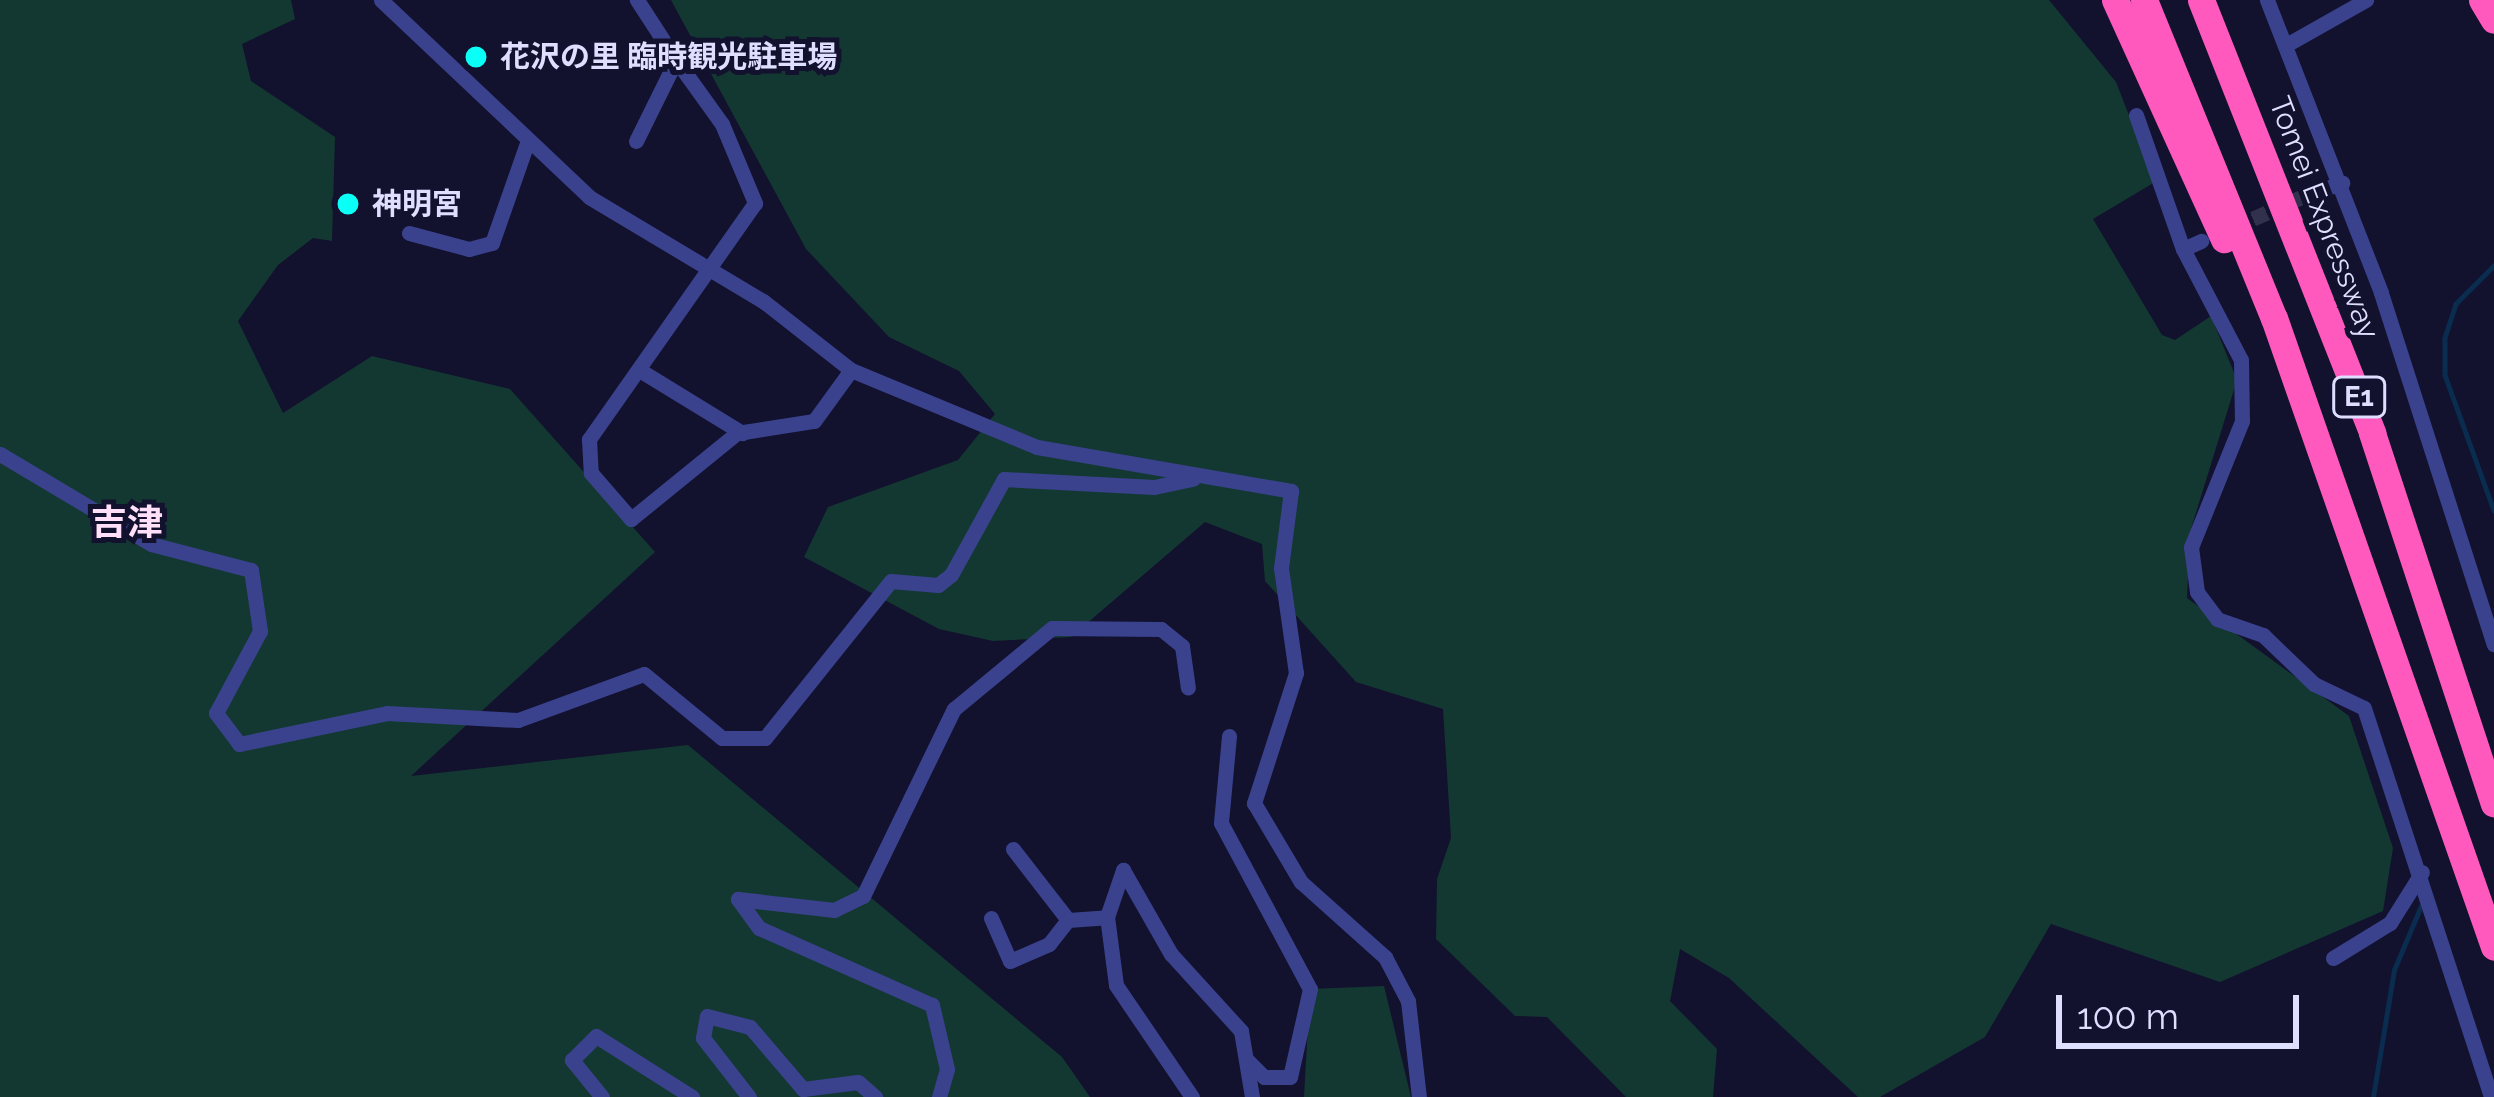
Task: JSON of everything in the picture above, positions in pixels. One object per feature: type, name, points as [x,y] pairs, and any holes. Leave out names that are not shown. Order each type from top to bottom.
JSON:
[{"type":"highway","name":"E1","points":[[2115,0],[2403,670]]},
{"type":"highway","name":"E1","points":[[2144,0],[2403,670],[2494,947]]},
{"type":"highway","name":"Tomei Expressway","points":[[2201,0],[2372,433],[2494,803]]},
{"type":"highway","points":[[2482,0],[2494,20]]},
{"type":"street","points":[[381,0],[526,146],[705,265],[850,370],[1037,447],[1219,473],[1291,491],[1293,507],[1280,536],[1296,673],[1260,772],[1260,824],[1300,882],[1385,957],[1408,1001],[1419,1097]]},
{"type":"street","points":[[399,23],[402,0]]},
{"type":"street","points":[[637,0],[722,124],[755,203],[705,265],[641,371],[590,439],[591,473],[631,519],[742,433],[814,422],[850,370]]},
{"type":"street","points":[[2267,0],[2342,183],[2494,644]]},
{"type":"street","points":[[2286,44],[2366,0]]},
{"type":"street","points":[[636,141],[676,60]]},
{"type":"street","points":[[2136,116],[2182,249],[2234,339],[2245,387],[2191,548],[2197,592],[2217,619],[2263,635],[2314,684],[2364,707],[2422,872],[2491,1097]]},
{"type":"street","points":[[409,232],[469,249],[492,243],[526,146]]},
{"type":"street","points":[[2311,193],[2342,183]]},
{"type":"street","points":[[2182,249],[2201,241]]},
{"type":"street","points":[[641,371],[742,433]]},
{"type":"street","points":[[0,454],[151,544],[251,570],[260,631],[216,713],[239,744],[386,712],[518,720],[644,674],[722,738],[765,738],[891,580],[938,585],[951,575],[1004,479],[1154,487],[1219,473]]},
{"type":"street","points":[[939,1097],[947,1069],[932,1005],[759,928],[738,899],[834,910],[863,896],[954,709],[1052,628],[1161,628],[1182,646],[1188,688]]},
{"type":"street","points":[[1229,736],[1221,823],[1310,989],[1290,1077],[1264,1077],[1246,1060]]},
{"type":"street","points":[[1013,849],[1069,920]]},
{"type":"street","points":[[1192,1097],[1127,1009],[1107,917],[1123,869],[1172,954],[1241,1031],[1252,1097]]},
{"type":"street","points":[[2333,958],[2390,922],[2422,872]]},
{"type":"street","points":[[991,918],[1010,961],[1049,944],[1069,920],[1107,917]]},
{"type":"street","points":[[749,1097],[703,1038],[707,1016],[750,1027],[802,1089],[858,1082],[875,1097]]},
{"type":"street","points":[[602,1097],[572,1060],[596,1036],[692,1097]]},
{"type":"green space","points":[[0,0],[291,0],[295,19],[242,44],[251,81],[335,137],[332,241],[313,238],[278,265],[238,321],[283,413],[372,356],[510,389],[655,552],[411,776],[688,745],[1062,1057],[1090,1097],[0,1097]]},
{"type":"green space","points":[[671,0],[2049,0],[2116,82],[2155,182],[2093,219],[2162,335],[2175,340],[2211,316],[2237,380],[2190,532],[2187,598],[2349,716],[2393,848],[2383,911],[2220,982],[2051,924],[1985,1037],[1880,1097],[1858,1097],[1729,978],[1680,949],[1670,1001],[1717,1049],[1713,1097],[1626,1097],[1547,1017],[1515,1016],[1436,939],[1437,879],[1451,838],[1443,709],[1356,682],[1265,581],[1262,544],[1205,522],[1071,637],[993,641],[939,629],[804,557],[828,507],[958,460],[995,414],[959,371],[889,337],[806,249]]},
{"type":"green space","points":[[1384,986],[1411,1097],[1304,1097],[1310,989]]},
{"type":"waterway","points":[[2494,266],[2456,304],[2445,338],[2445,375],[2494,510]]},
{"type":"waterway","points":[[2373,1097],[2394,970],[2421,906]]},
{"type":"tunnel","points":[[2232,228],[2311,193]]},
{"type":"place","name":"花沢の里 臨時観光駐車場","points":[[476,57]]},
{"type":"place","name":"神明宮","points":[[348,204]]},
{"type":"district","name":"吉津","points":[[127,523]]}]
